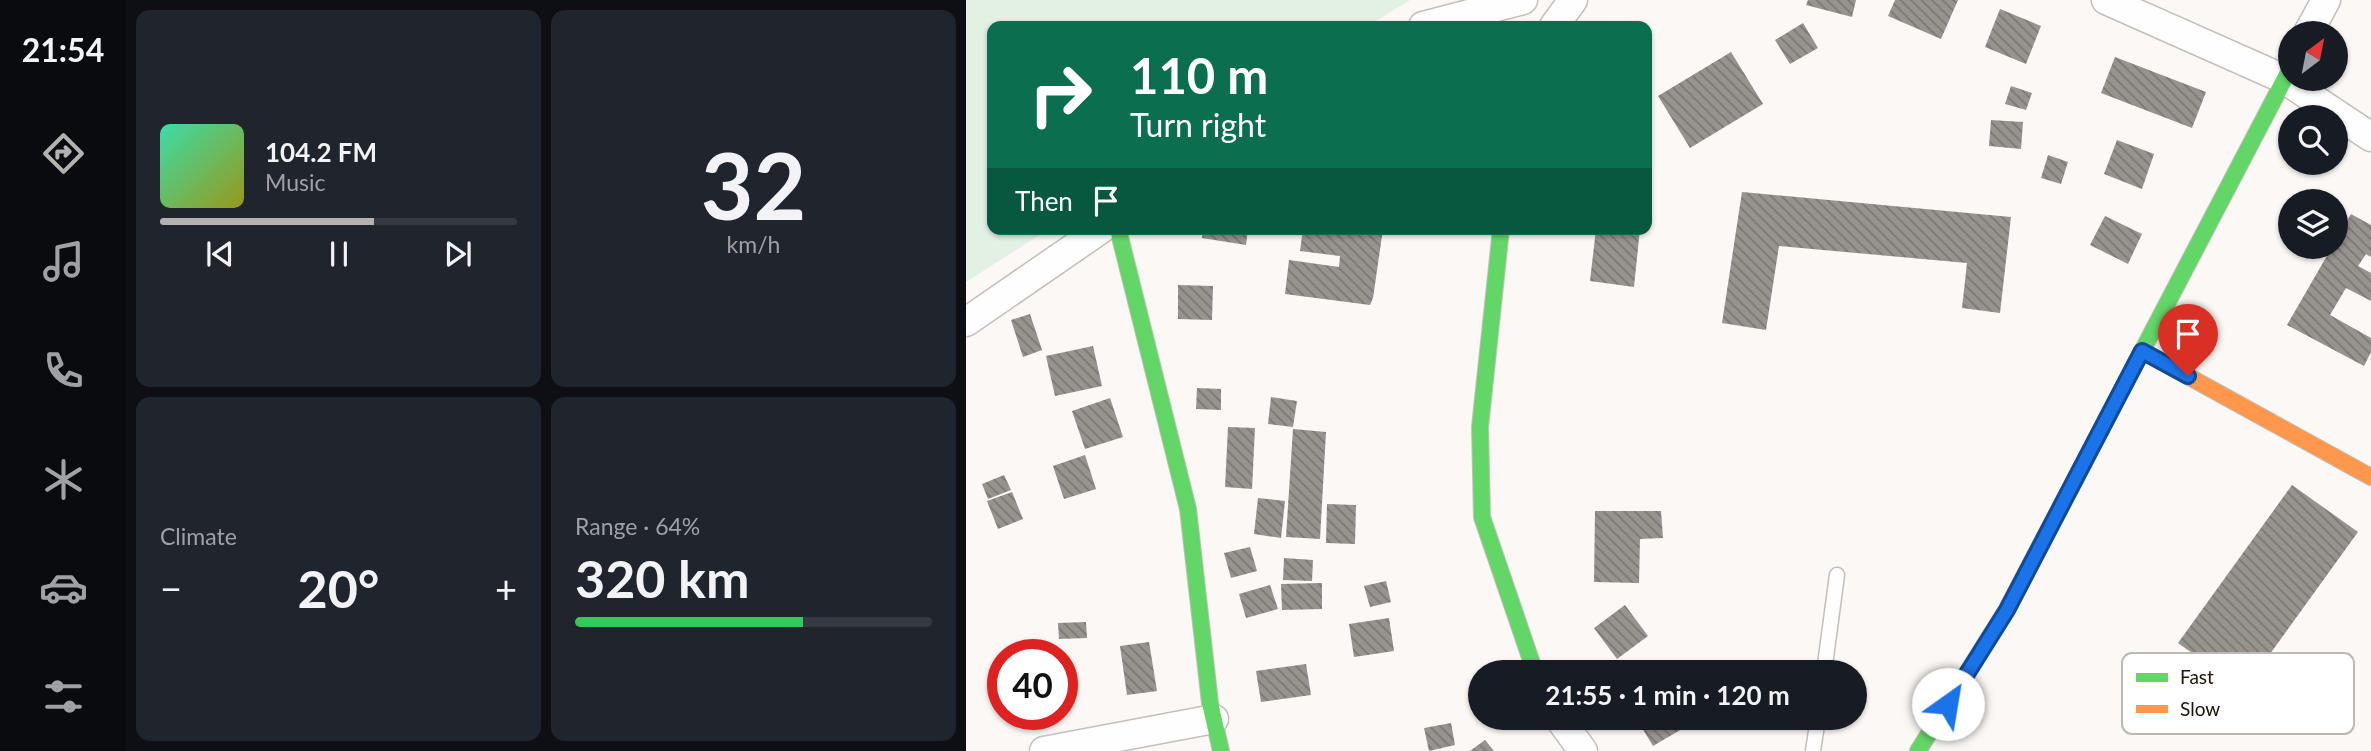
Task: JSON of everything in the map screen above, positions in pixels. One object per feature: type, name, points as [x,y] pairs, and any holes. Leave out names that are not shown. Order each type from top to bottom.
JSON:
[{"type":"street","points":[[1447,21],[1489,12],[1522,0]]},
{"type":"street","points":[[1558,21],[1573,0]]},
{"type":"street","points":[[2106,0],[2278,69]]},
{"type":"street","points":[[2315,21],[2326,0]]},
{"type":"street","points":[[1918,751],[2007,610],[2279,91]]},
{"type":"street","points":[[2312,91],[2371,136]]},
{"type":"street","points":[[966,322],[1092,235]]},
{"type":"street","points":[[1120,235],[1188,509],[1214,719],[1221,751]]},
{"type":"street","points":[[1500,235],[1480,427],[1482,517],[1531,660]]},
{"type":"street","points":[[2142,351],[2371,477]]},
{"type":"street","points":[[1044,751],[1214,719]]},
{"type":"street","points":[[1568,730],[1583,751]]},
{"type":"lane","points":[[1826,660],[1837,575]]},
{"type":"lane","points":[[1813,751],[1816,730]]},
{"type":"green space","points":[[966,0],[1410,0],[1376,21],[987,21],[987,235],[1040,235],[966,282]]},
{"type":"building","points":[[1808,0],[1856,0],[1852,17],[1806,5]]},
{"type":"building","points":[[1895,0],[1958,0],[1941,39],[1888,16]]},
{"type":"building","points":[[2000,9],[2041,26],[2026,64],[1985,47]]},
{"type":"building","points":[[1803,23],[1818,48],[1790,64],[1775,40]]},
{"type":"building","points":[[1731,52],[1763,104],[1690,148],[1658,96]]},
{"type":"building","points":[[2115,57],[2206,92],[2192,128],[2101,93]]},
{"type":"building","points":[[2011,86],[2032,93],[2026,110],[2005,104]]},
{"type":"building","points":[[1991,120],[2023,122],[2021,149],[1989,146]]},
{"type":"building","points":[[2117,140],[2154,154],[2142,189],[2104,174]]},
{"type":"building","points":[[2048,155],[2068,162],[2061,184],[2041,178]]},
{"type":"building","points":[[1742,192],[2011,217],[2000,313],[1962,308],[1967,263],[1779,246],[1766,330],[1722,323]]},
{"type":"building","points":[[2351,214],[2371,225],[2371,257],[2366,254],[2358,266],[2371,273],[2371,301],[2346,288],[2330,315],[2371,338],[2371,352],[2364,366],[2287,325],[2325,259],[2348,259],[2348,219]]},
{"type":"building","points":[[2105,216],[2142,234],[2128,264],[2090,245]]},
{"type":"building","points":[[1202,235],[1247,235],[1246,245],[1202,238]]},
{"type":"building","points":[[1302,235],[1382,235],[1370,305],[1285,294],[1289,260],[1339,267],[1340,256],[1300,251]]},
{"type":"building","points":[[1595,235],[1639,235],[1634,287],[1590,281]]},
{"type":"building","points":[[1178,285],[1213,286],[1212,320],[1178,319]]},
{"type":"building","points":[[1030,314],[1042,350],[1023,357],[1011,320]]},
{"type":"building","points":[[1093,346],[1102,386],[1055,396],[1046,356]]},
{"type":"building","points":[[1197,388],[1221,389],[1221,410],[1196,409]]},
{"type":"building","points":[[1271,397],[1297,401],[1293,427],[1268,424]]},
{"type":"building","points":[[1110,398],[1123,437],[1085,449],[1072,411]]},
{"type":"building","points":[[1228,427],[1255,428],[1252,489],[1225,487]]},
{"type":"building","points":[[1293,429],[1326,432],[1320,539],[1286,537]]},
{"type":"building","points":[[1085,455],[1096,489],[1064,499],[1053,466]]},
{"type":"building","points":[[1004,475],[1011,490],[988,499],[982,484]]},
{"type":"building","points":[[2292,485],[2358,532],[2271,653],[2192,653],[2178,643]]},
{"type":"building","points":[[1012,492],[1023,519],[998,529],[987,501]]},
{"type":"building","points":[[1258,498],[1285,501],[1281,538],[1254,534]]},
{"type":"building","points":[[1327,504],[1356,505],[1355,544],[1326,543]]},
{"type":"building","points":[[1595,511],[1661,511],[1663,538],[1640,539],[1639,583],[1594,582]]},
{"type":"building","points":[[1250,547],[1257,571],[1231,578],[1224,553]]},
{"type":"building","points":[[1284,558],[1313,560],[1312,581],[1283,580]]},
{"type":"building","points":[[1386,581],[1391,602],[1370,607],[1364,586]]},
{"type":"building","points":[[1322,583],[1322,609],[1282,610],[1281,584]]},
{"type":"building","points":[[1270,585],[1278,609],[1246,618],[1239,594]]},
{"type":"building","points":[[1625,605],[1648,636],[1617,659],[1594,628]]},
{"type":"building","points":[[1389,618],[1394,651],[1354,657],[1349,624]]},
{"type":"building","points":[[1086,622],[1087,638],[1059,639],[1058,623]]},
{"type":"building","points":[[1149,642],[1157,691],[1127,695],[1120,646]]},
{"type":"building","points":[[1306,664],[1311,695],[1261,702],[1256,671]]},
{"type":"building","points":[[1451,723],[1455,745],[1429,751],[1424,728]]},
{"type":"building","points":[[1643,730],[1680,730],[1653,746]]},
{"type":"building","points":[[1485,740],[1494,751],[1470,751]]},
{"type":"traffic: fast","points":[[1918,751],[2007,609],[2278,91]]},
{"type":"traffic: fast","points":[[1120,235],[1188,509],[1210,703],[1221,751]]},
{"type":"traffic: fast","points":[[1500,235],[1480,427],[1482,517],[1531,660]]},
{"type":"traffic: slow","points":[[2142,351],[2371,477]]},
{"type":"route","points":[[1948,704],[2007,610],[2142,351],[2188,376]]}]
